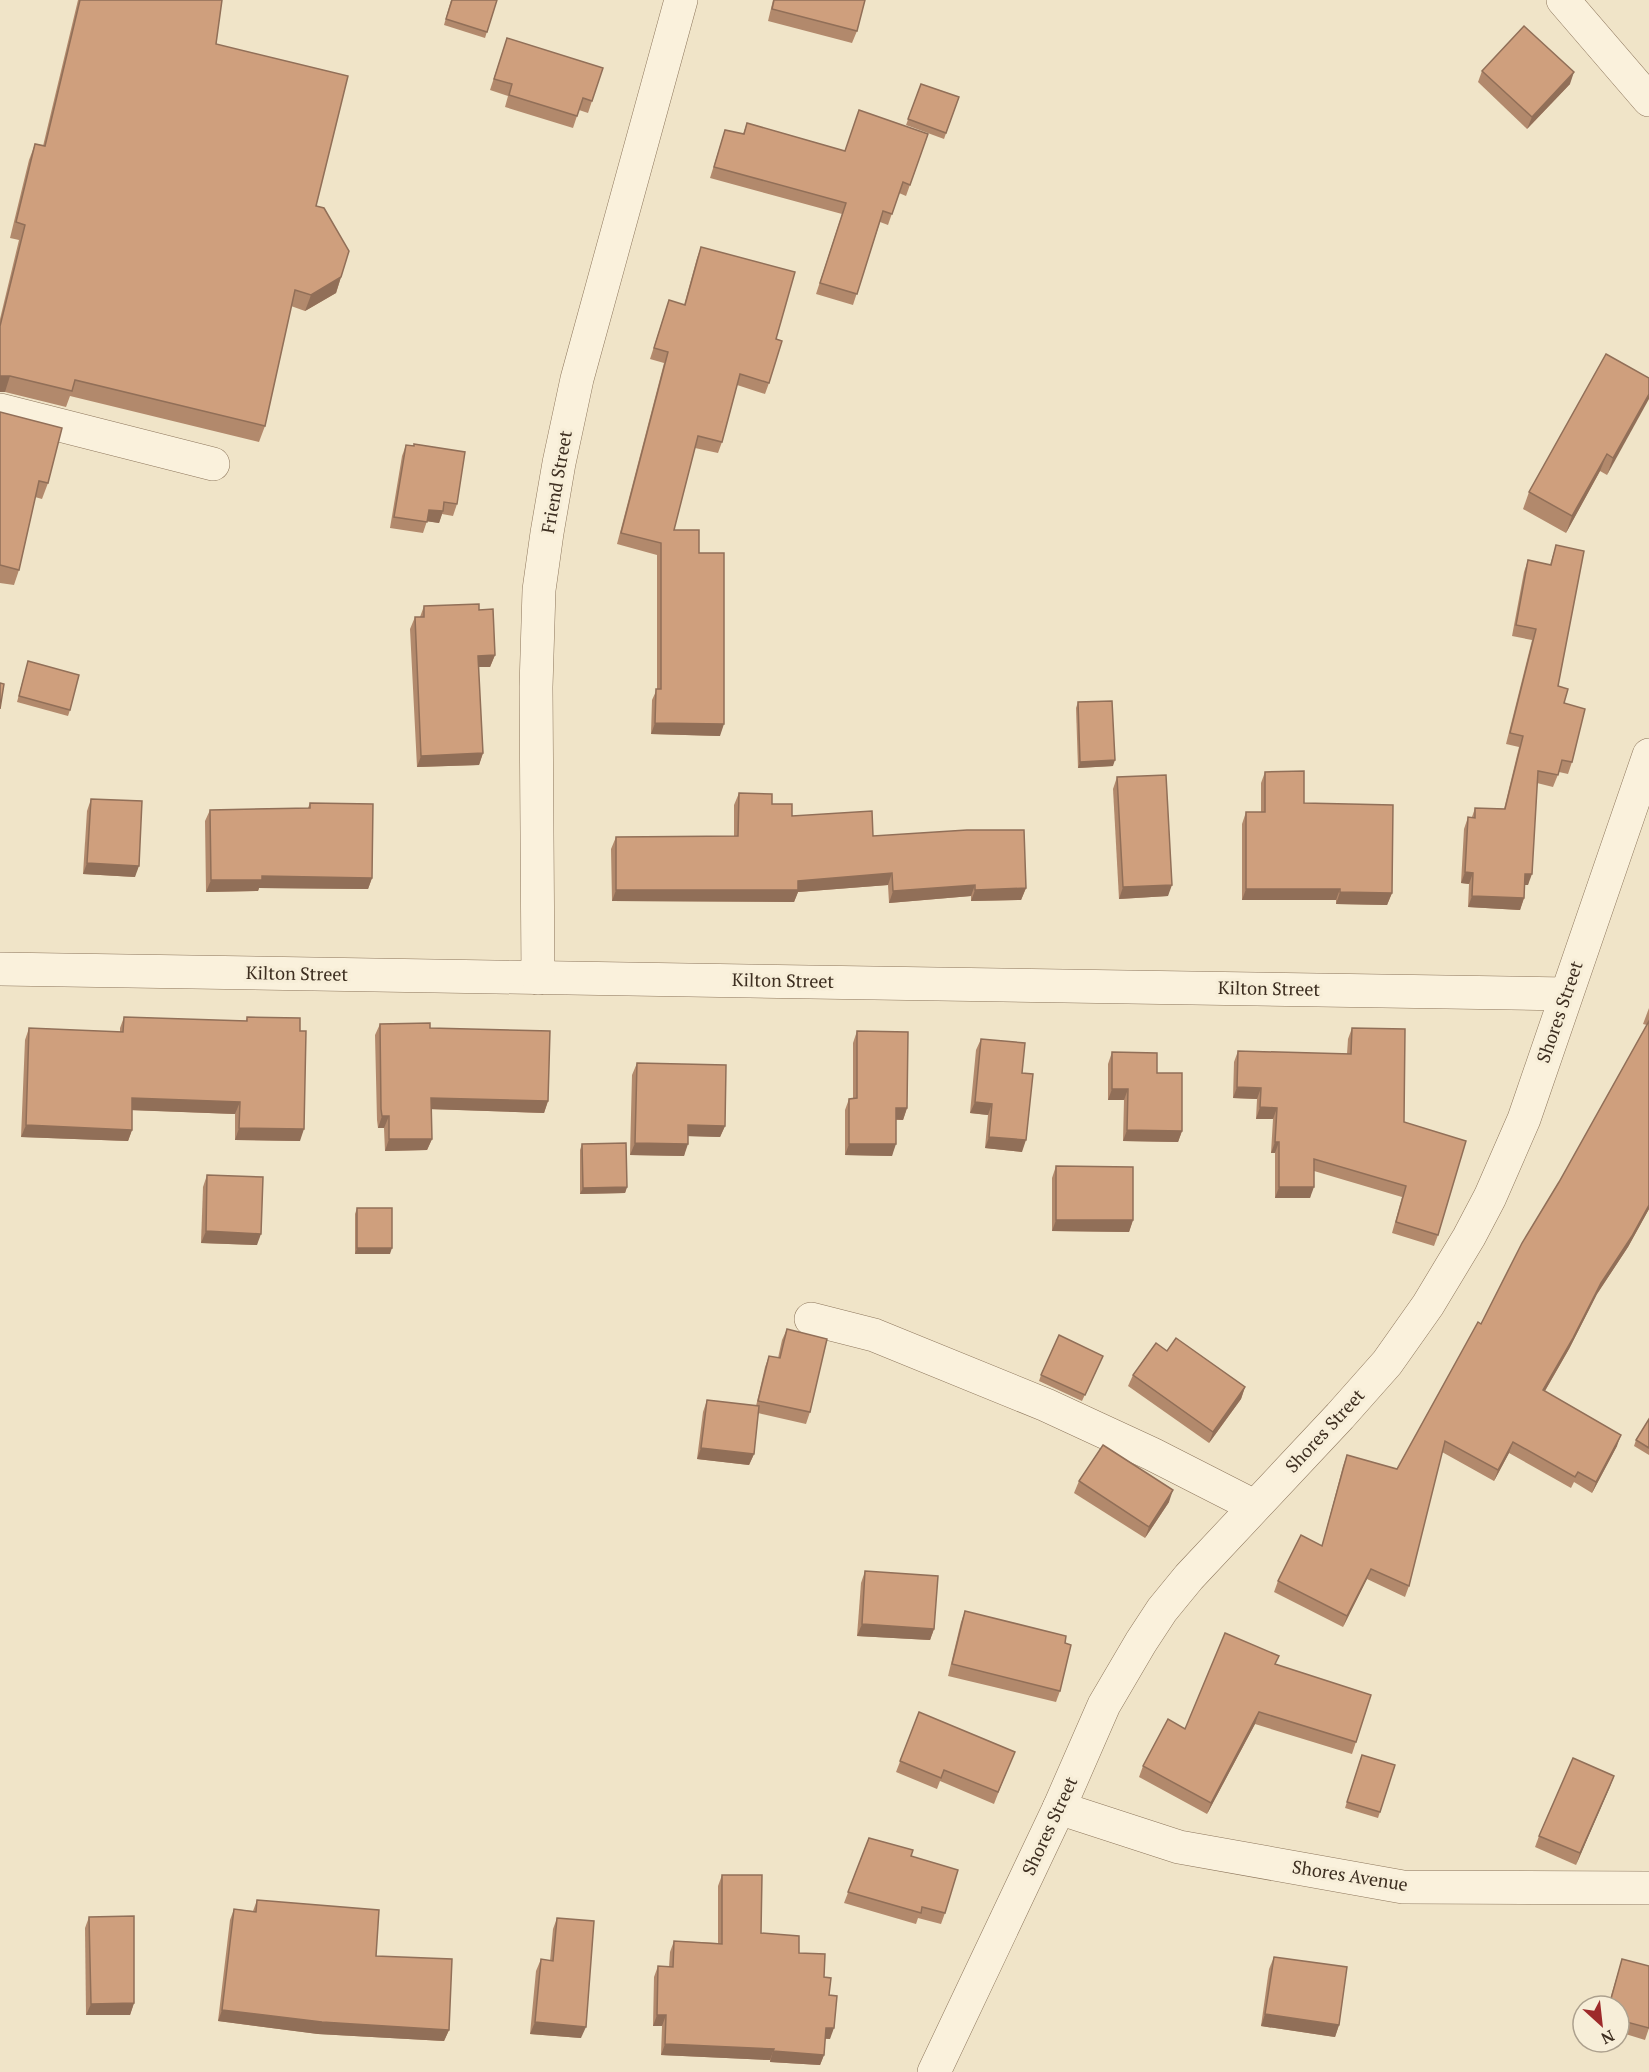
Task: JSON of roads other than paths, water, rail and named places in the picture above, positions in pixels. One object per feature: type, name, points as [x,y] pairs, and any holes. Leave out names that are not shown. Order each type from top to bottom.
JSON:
[{"type":"street","name":"Friend Street","points":[[538,978],[536,687],[539,601],[547,533],[577,379],[681,0]]},
{"type":"street","points":[[1563,0],[1649,100]]},
{"type":"street","points":[[0,410],[213,464]]},
{"type":"street","name":"Shores Street","points":[[934,2072],[1059,1808],[1104,1705],[1141,1642],[1162,1610],[1189,1577],[1387,1363],[1446,1276],[1490,1197],[1524,1119],[1649,754]]},
{"type":"street","name":"Kilton Street","points":[[0,969],[1566,994]]},
{"type":"street","points":[[811,1319],[874,1335],[1025,1396],[1152,1454],[1254,1506]]},
{"type":"street","name":"Shores Avenue","points":[[1059,1808],[1179,1847],[1403,1887],[1649,1888]]}]
